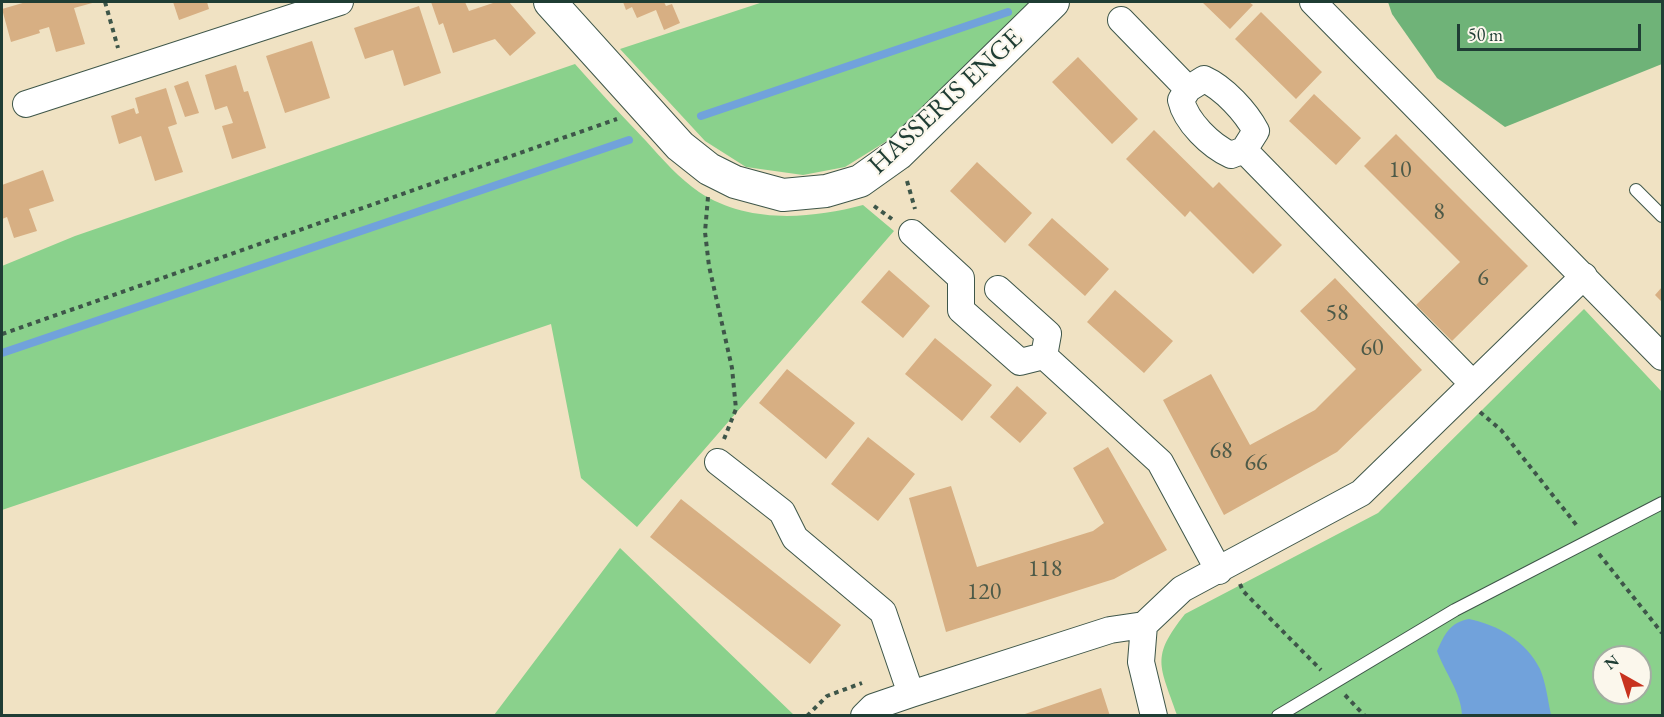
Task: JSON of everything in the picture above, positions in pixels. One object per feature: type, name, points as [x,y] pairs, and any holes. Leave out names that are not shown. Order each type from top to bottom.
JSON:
[{"type":"street","points":[[26,104],[340,2]]},
{"type":"street","name":"HASSERIS ENGE","points":[[550,2],[680,146],[709,169],[735,182],[783,195],[826,191],[860,181],[905,148],[1053,2]]},
{"type":"street","points":[[1313,2],[1662,357]]},
{"type":"street","points":[[1121,20],[1188,89]]},
{"type":"street","points":[[1204,79],[1214,84],[1251,121],[1256,131],[1244,150],[1231,155],[1221,150],[1184,113],[1181,100],[1188,89],[1204,79]]},
{"type":"street","points":[[1244,150],[1467,390]]},
{"type":"street","points":[[912,233],[962,278],[961,310],[1020,362],[1044,356]]},
{"type":"street","points":[[864,716],[873,707],[911,694],[1110,630],[1144,625],[1182,589],[1225,568],[1361,493],[1584,276]]},
{"type":"street","points":[[998,289],[1048,334],[1044,356]]},
{"type":"street","points":[[1044,356],[1160,462],[1225,568]]},
{"type":"street","points":[[718,462],[782,512],[795,538],[883,612],[911,694]]},
{"type":"street","points":[[1144,625],[1141,662],[1154,716]]},
{"type":"lane","points":[[1636,190],[1662,216]]},
{"type":"lane","points":[[1278,716],[1332,681],[1455,610],[1587,539],[1662,503]]},
{"type":"path","points":[[105,2],[124,72]]},
{"type":"path","points":[[2,334],[612,121],[645,105]]},
{"type":"path","points":[[846,185],[912,233],[915,207],[907,181],[905,148]]},
{"type":"path","points":[[709,169],[705,232],[709,266],[732,368],[736,409],[718,462]]},
{"type":"path","points":[[1467,390],[1662,633]]},
{"type":"path","points":[[1225,568],[1244,591],[1365,716]]},
{"type":"green space","points":[[763,2],[1030,2],[890,139],[845,167],[803,175],[746,167],[705,141],[620,49]]},
{"type":"green space","points":[[1388,2],[1662,2],[1662,64],[1505,127],[1437,78],[1392,14]]},
{"type":"green space","points":[[575,64],[678,175],[699,192],[718,202],[738,210],[780,216],[822,213],[863,205],[894,231],[637,527],[581,478],[551,324],[2,510],[2,266],[75,236]]},
{"type":"green space","points":[[1584,309],[1662,392],[1662,715],[1177,715],[1166,684],[1162,662],[1167,641],[1185,614],[1378,513]]},
{"type":"green space","points":[[620,548],[794,715],[494,715]]},
{"type":"water","points":[[1469,619],[1501,630],[1527,650],[1542,674],[1551,715],[1462,715],[1456,690],[1437,651],[1445,634],[1452,626]]},
{"type":"building","points":[[26,2],[96,2],[74,8],[85,44],[56,52],[49,27],[39,30],[40,33],[11,42],[2,9]]},
{"type":"building","points":[[173,2],[207,2],[209,9],[179,20]]},
{"type":"building","points":[[431,2],[465,2],[469,11],[496,2],[509,2],[536,33],[510,56],[495,39],[453,53],[443,23],[439,25]]},
{"type":"building","points":[[623,2],[664,2],[666,6],[672,4],[680,23],[664,30],[656,10],[637,18],[632,7],[626,10]]},
{"type":"building","points":[[1202,2],[1249,2],[1253,5],[1230,29]]},
{"type":"building","points":[[419,6],[441,73],[404,86],[393,50],[365,59],[354,28]]},
{"type":"building","points":[[1261,12],[1322,72],[1296,99],[1235,39]]},
{"type":"building","points":[[312,41],[330,98],[285,113],[266,56]]},
{"type":"building","points":[[1078,57],[1138,119],[1112,144],[1052,82]]},
{"type":"building","points":[[236,65],[244,92],[248,91],[266,148],[232,159],[222,126],[233,123],[227,106],[215,110],[205,75]]},
{"type":"building","points":[[188,81],[199,113],[185,117],[174,86]]},
{"type":"building","points":[[166,88],[177,124],[168,127],[183,172],[155,181],[141,136],[119,144],[111,116],[134,108],[136,114],[139,113],[135,98]]},
{"type":"building","points":[[1314,94],[1361,138],[1336,165],[1289,121]]},
{"type":"building","points":[[1154,130],[1213,188],[1219,182],[1282,245],[1253,274],[1190,211],[1185,217],[1126,159]]},
{"type":"building","points":[[1396,134],[1528,266],[1452,341],[1416,305],[1460,262],[1364,166]]},
{"type":"building","points":[[977,162],[1032,213],[1005,243],[950,191]]},
{"type":"building","points":[[43,170],[54,201],[29,209],[37,231],[14,238],[7,217],[2,219],[2,185]]},
{"type":"building","points":[[1052,218],[1109,269],[1085,296],[1028,245]]},
{"type":"building","points":[[889,270],[930,306],[903,338],[861,302]]},
{"type":"building","points":[[1335,278],[1422,370],[1337,452],[1224,515],[1163,400],[1211,374],[1250,445],[1315,410],[1356,369],[1300,311]]},
{"type":"building","points":[[1662,287],[1662,302],[1655,295]]},
{"type":"building","points":[[1115,290],[1173,341],[1144,373],[1087,322]]},
{"type":"building","points":[[935,338],[992,385],[962,421],[905,374]]},
{"type":"building","points":[[787,369],[855,423],[826,459],[759,403]]},
{"type":"building","points":[[1017,386],[1047,413],[1020,443],[990,417]]},
{"type":"building","points":[[868,437],[915,474],[878,521],[831,484]]},
{"type":"building","points":[[1108,447],[1167,550],[1114,579],[946,632],[909,498],[951,486],[977,567],[1093,531],[1104,523],[1073,468]]},
{"type":"building","points":[[681,499],[841,625],[810,664],[650,537]]},
{"type":"building","points":[[1101,688],[1110,716],[1022,716],[1022,715]]},
{"type":"waterway","points":[[701,116],[1008,12]]},
{"type":"waterway","points":[[2,353],[629,140]]}]
